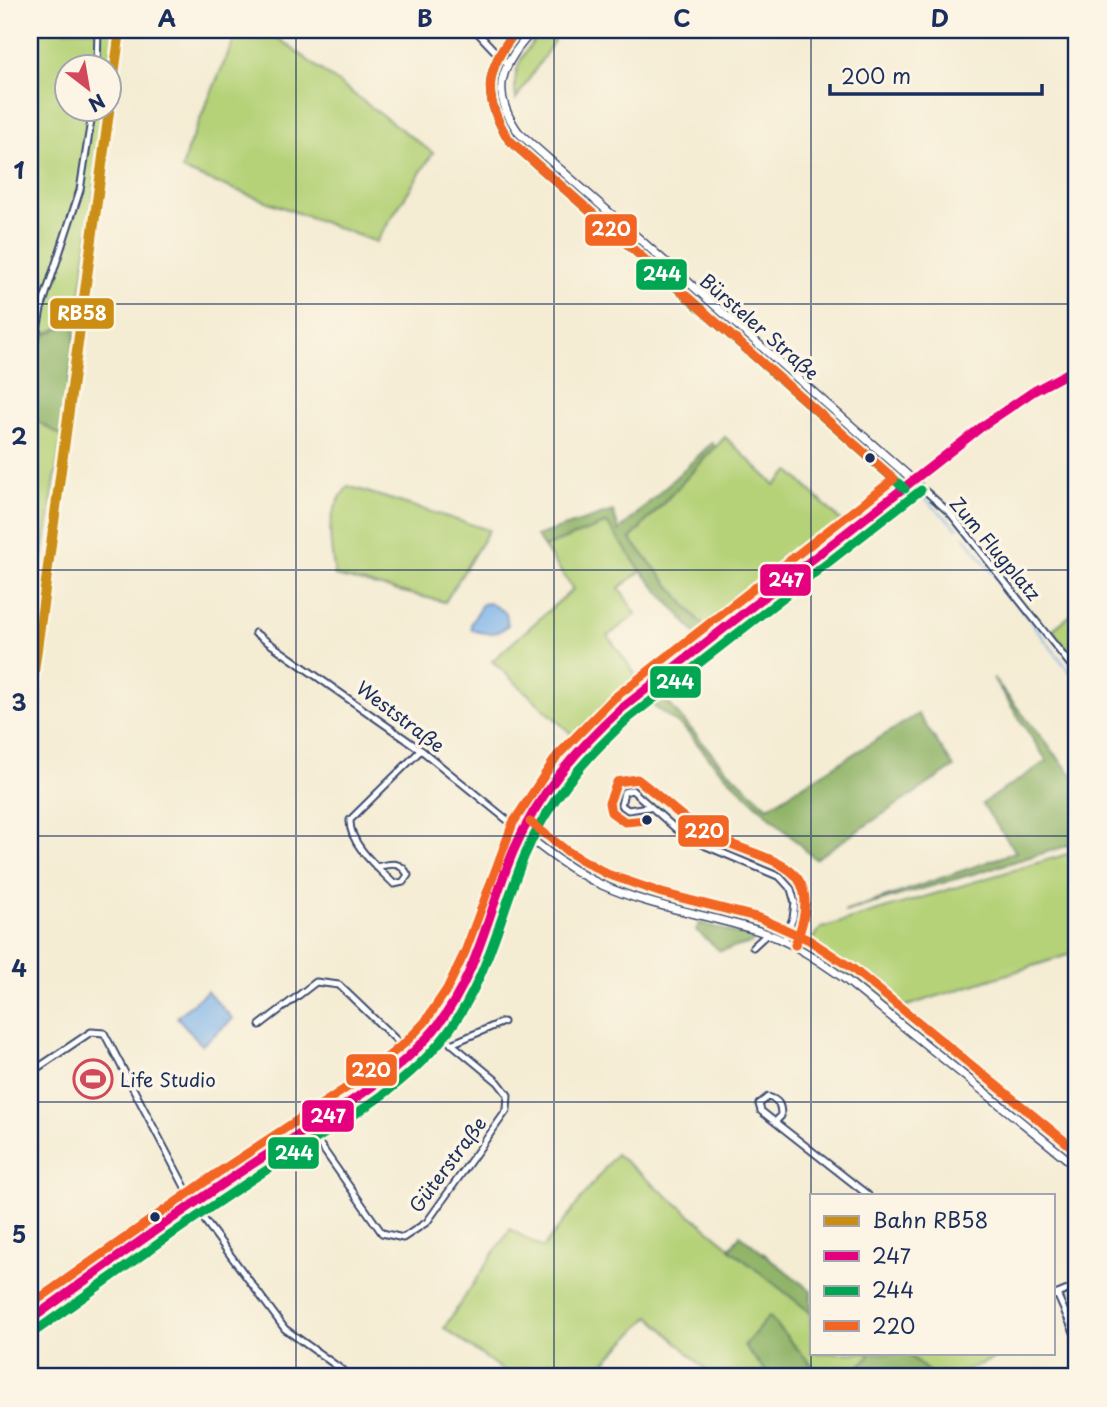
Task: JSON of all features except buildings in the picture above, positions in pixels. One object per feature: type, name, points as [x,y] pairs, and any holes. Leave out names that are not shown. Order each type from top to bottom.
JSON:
[{"type":"street","points":[[97,52],[98,30]]},
{"type":"street","points":[[475,30],[506,63],[533,30]]},
{"type":"street","name":"Bürsteler Straße","points":[[506,63],[503,105],[519,133],[913,480]]},
{"type":"street","points":[[30,367],[41,309],[80,190],[91,122]]},
{"type":"street","points":[[30,1320],[193,1204],[366,1092],[411,1054],[434,1029],[464,984],[479,953],[522,832],[549,785],[603,725],[913,480],[1019,400],[1077,368]]},
{"type":"street","name":"Zum Flugplatz","points":[[913,480],[951,514],[968,534],[1077,673]]},
{"type":"street","name":"Weststraße","points":[[255,633],[421,750],[522,832]]},
{"type":"street","points":[[376,867],[396,863],[404,866],[408,875],[403,882],[394,884],[376,867],[355,839],[350,829],[350,820],[421,750]]},
{"type":"street","points":[[649,807],[628,810],[621,805],[621,798],[624,792],[632,790],[676,829],[706,846],[780,877],[791,890],[795,903],[793,918],[784,941]]},
{"type":"street","points":[[522,832],[569,867],[600,885],[641,901],[767,934],[784,941],[845,979],[1077,1167]]},
{"type":"street","points":[[753,947],[767,934]]},
{"type":"street","points":[[260,1024],[316,982],[327,981],[339,985],[411,1054]]},
{"type":"street","points":[[451,1044],[503,1022]]},
{"type":"street","name":"Güterstraße","points":[[309,1129],[382,1233],[403,1238],[427,1222],[507,1110],[508,1095],[498,1082],[434,1029]]},
{"type":"street","points":[[30,1073],[91,1032],[104,1033],[193,1204],[285,1329],[352,1377]]},
{"type":"street","points":[[775,1122],[781,1116],[781,1106],[775,1099],[768,1097],[760,1104],[761,1111],[775,1122],[867,1194]]},
{"type":"street","points":[[1077,1286],[1055,1295],[1077,1339]]},
{"type":"green space","points":[[30,30],[116,30],[113,52],[52,52],[52,122],[103,122],[77,321],[30,340]]},
{"type":"green space","points":[[238,30],[267,30],[433,153],[376,242],[182,170],[187,150]]},
{"type":"green space","points":[[542,31],[554,41],[516,99],[515,78],[520,62]]},
{"type":"green space","points":[[77,321],[62,436],[35,420],[30,429],[30,391],[40,337]]},
{"type":"green space","points":[[35,420],[62,436],[43,555],[30,548],[30,429]]},
{"type":"green space","points":[[725,437],[775,485],[790,471],[842,522],[707,631],[630,539]]},
{"type":"green space","points":[[712,443],[715,447],[630,539],[707,630],[842,522],[832,539],[702,641],[641,571],[607,523],[544,547],[536,536],[613,511],[619,531]]},
{"type":"green space","points":[[348,486],[489,530],[445,602],[335,576],[330,529],[335,508]]},
{"type":"green space","points":[[607,523],[641,571],[619,588],[636,614],[608,636],[643,685],[577,739],[492,661],[573,589],[544,547]]},
{"type":"green space","points":[[1077,612],[1077,665],[1052,630]]},
{"type":"green space","points":[[993,678],[1077,781],[1077,843],[844,912],[1016,852],[982,804],[1047,761]]},
{"type":"green space","points":[[658,691],[721,764],[768,807],[918,714],[954,767],[815,859],[718,768],[684,728],[646,701]]},
{"type":"green space","points":[[1077,851],[1077,952],[891,1011],[808,944],[821,928]]},
{"type":"green space","points":[[700,923],[752,938],[752,943],[720,951],[696,930]]},
{"type":"green space","points":[[616,1154],[810,1312],[810,1354],[871,1355],[848,1377],[822,1377],[769,1317],[744,1346],[771,1377],[704,1377],[708,1372],[650,1316],[590,1377],[512,1377],[444,1328],[510,1229],[543,1248]]},
{"type":"green space","points":[[740,1235],[810,1290],[810,1312],[730,1249]]},
{"type":"green space","points":[[769,1316],[822,1377],[771,1377],[744,1346]]},
{"type":"green space","points":[[868,1354],[908,1354],[929,1373],[926,1377],[848,1377],[870,1356]]},
{"type":"green space","points":[[908,1354],[1005,1354],[950,1377],[926,1377],[929,1372]]},
{"type":"water","points":[[490,603],[506,613],[508,625],[491,633],[472,630],[471,624],[482,604]]},
{"type":"water","points":[[207,991],[233,1019],[202,1045],[177,1017]]},
{"type":"waterway","points":[[922,496],[957,528]]},
{"type":"waterway","points":[[964,536],[1077,681]]},
{"type":"rail line","name":"RB58","points":[[30,701],[120,30]]},
{"type":"transit line","name":"244","points":[[517,30],[498,58],[490,84],[494,111],[509,140],[905,489]]},
{"type":"transit line","name":"220","points":[[30,1305],[216,1174],[363,1077],[406,1042],[425,1022],[447,989],[465,952],[513,823],[557,756],[613,699],[894,479],[509,140],[494,111],[490,84],[498,58],[517,30]]},
{"type":"transit line","name":"247","points":[[30,1320],[195,1203],[348,1104],[415,1051],[449,1010],[461,989],[523,831],[546,793],[573,757],[621,709],[984,425],[1034,391],[1077,368]]},
{"type":"transit line","name":"244","points":[[37,1330],[203,1213],[358,1113],[405,1078],[445,1036],[472,994],[533,837],[556,799],[597,749],[629,718],[921,490]]},
{"type":"transit line","name":"220","points":[[647,820],[625,822],[611,812],[609,803],[617,782],[637,779],[699,828],[787,869],[799,880],[805,895],[804,917],[795,945]]},
{"type":"transit line","name":"220","points":[[530,822],[567,851],[607,874],[662,893],[760,918],[809,940],[853,969],[1077,1151]]},
{"type":"place","name":"Life Studio","points":[[93,1079]]}]
